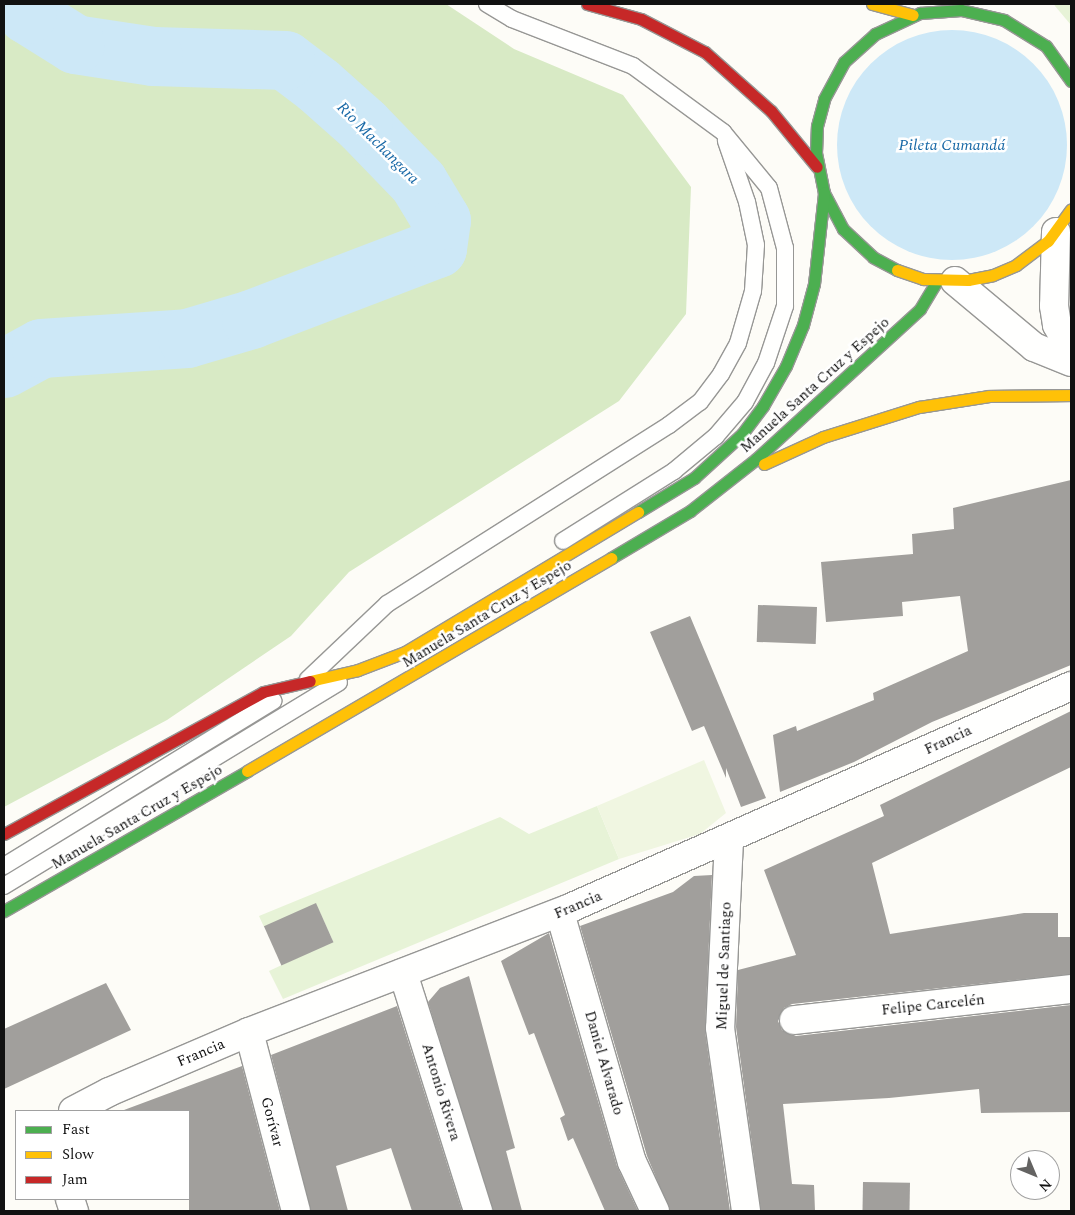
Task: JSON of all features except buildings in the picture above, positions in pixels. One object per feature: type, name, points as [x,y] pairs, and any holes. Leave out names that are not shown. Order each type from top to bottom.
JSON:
[{"type":"main road","points":[[587,4],[648,21],[704,52],[771,111],[817,167]]},
{"type":"main road","points":[[872,4],[919,11],[972,11],[1015,25],[1046,46],[1071,81]]},
{"type":"main road","points":[[919,11],[887,26],[864,42],[837,74],[824,99],[817,126],[817,167],[824,193],[843,229],[873,257],[910,275],[946,281],[987,276],[1016,264],[1056,232],[1071,209]]},
{"type":"main road","points":[[1015,25],[1017,11]]},
{"type":"main road","name":"Manuela Santa Cruz y Espejo","points":[[4,834],[248,699],[273,688],[358,670],[405,652],[669,496],[726,450],[763,406],[795,347],[814,284],[824,193]]},
{"type":"main road","name":"Manuela Santa Cruz y Espejo","points":[[4,911],[416,674],[707,500],[920,309],[946,281]]},
{"type":"main road","points":[[707,500],[793,448],[886,416],[988,396],[1071,395]]},
{"type":"street","points":[[1056,232],[1054,306],[1057,325],[1071,350]]},
{"type":"street","points":[[946,281],[1034,347],[1071,362]]},
{"type":"street","name":"Francia","points":[[75,1109],[249,1032],[560,913],[729,840],[1071,686]]},
{"type":"street","name":"Miguel de Santiago","points":[[729,840],[720,1028],[746,1211]]},
{"type":"street","name":"Daniel Alvarado","points":[[560,913],[632,1162],[655,1211]]},
{"type":"street","name":"Antonio Rivera","points":[[403,973],[478,1211]]},
{"type":"street","name":"Felipe Carcelén","points":[[794,1020],[1071,989]]},
{"type":"street","name":"Gorívar","points":[[249,1032],[296,1211]]},
{"type":"lane","points":[[4,886],[358,670],[674,471],[716,436],[745,402],[766,363],[785,306],[785,248],[769,188],[723,132],[633,66],[512,19],[487,4]]},
{"type":"lane","points":[[4,866],[306,681],[386,604],[669,425],[700,402],[721,374],[738,343],[753,291],[756,245],[747,202],[723,132]]},
{"type":"green space","points":[[4,4],[446,4],[514,49],[623,95],[691,187],[686,314],[619,401],[349,572],[291,636],[167,720],[4,807]]},
{"type":"green space","points":[[1054,4],[1071,4],[1071,25],[1055,6]]},
{"type":"green space","points":[[704,760],[726,813],[700,834],[619,859],[597,806]]},
{"type":"green space","points":[[597,806],[619,859],[283,999],[269,971],[333,941],[316,904],[264,927],[259,916],[500,817],[529,834]]},
{"type":"water","name":"Pileta Cumandá","points":[[941,30],[963,30],[996,38],[1016,49],[1034,63],[1048,81],[1059,101],[1065,122],[1067,145],[1065,168],[1059,189],[1048,209],[1034,227],[1016,241],[996,252],[963,260],[941,260],[908,252],[888,241],[870,227],[856,209],[845,189],[837,156],[837,134],[845,101],[856,81],[870,63],[888,49],[908,38]]},
{"type":"waterway","name":"Rio Machangara","points":[[4,368],[41,348],[187,338],[251,319],[437,248],[441,220],[418,182],[363,125],[318,85],[285,60],[153,56],[75,44],[27,14],[23,4]]},
{"type":"traffic: fast","points":[[897,270],[873,257],[843,229],[824,193],[816,153],[817,126],[824,99],[844,62],[875,34],[920,13],[961,10],[1004,20],[1046,46],[1071,81]]},
{"type":"traffic: fast","points":[[638,512],[694,478],[742,434],[763,406],[786,366],[803,325],[814,284],[824,193]]},
{"type":"traffic: fast","points":[[611,558],[690,511],[756,459],[920,309],[937,281]]},
{"type":"traffic: fast","points":[[4,911],[247,771]]},
{"type":"traffic: slow","points":[[872,4],[913,15]]},
{"type":"traffic: slow","points":[[897,270],[923,279],[968,280],[993,275],[1016,265],[1048,241],[1071,209]]},
{"type":"traffic: slow","points":[[764,464],[823,437],[919,407],[989,396],[1071,395]]},
{"type":"traffic: slow","points":[[310,681],[358,670],[405,652],[638,512]]},
{"type":"traffic: slow","points":[[247,771],[611,558]]},
{"type":"traffic: jam","points":[[587,4],[641,19],[705,52],[771,111],[817,167]]},
{"type":"traffic: jam","points":[[4,834],[263,692],[310,681]]}]
